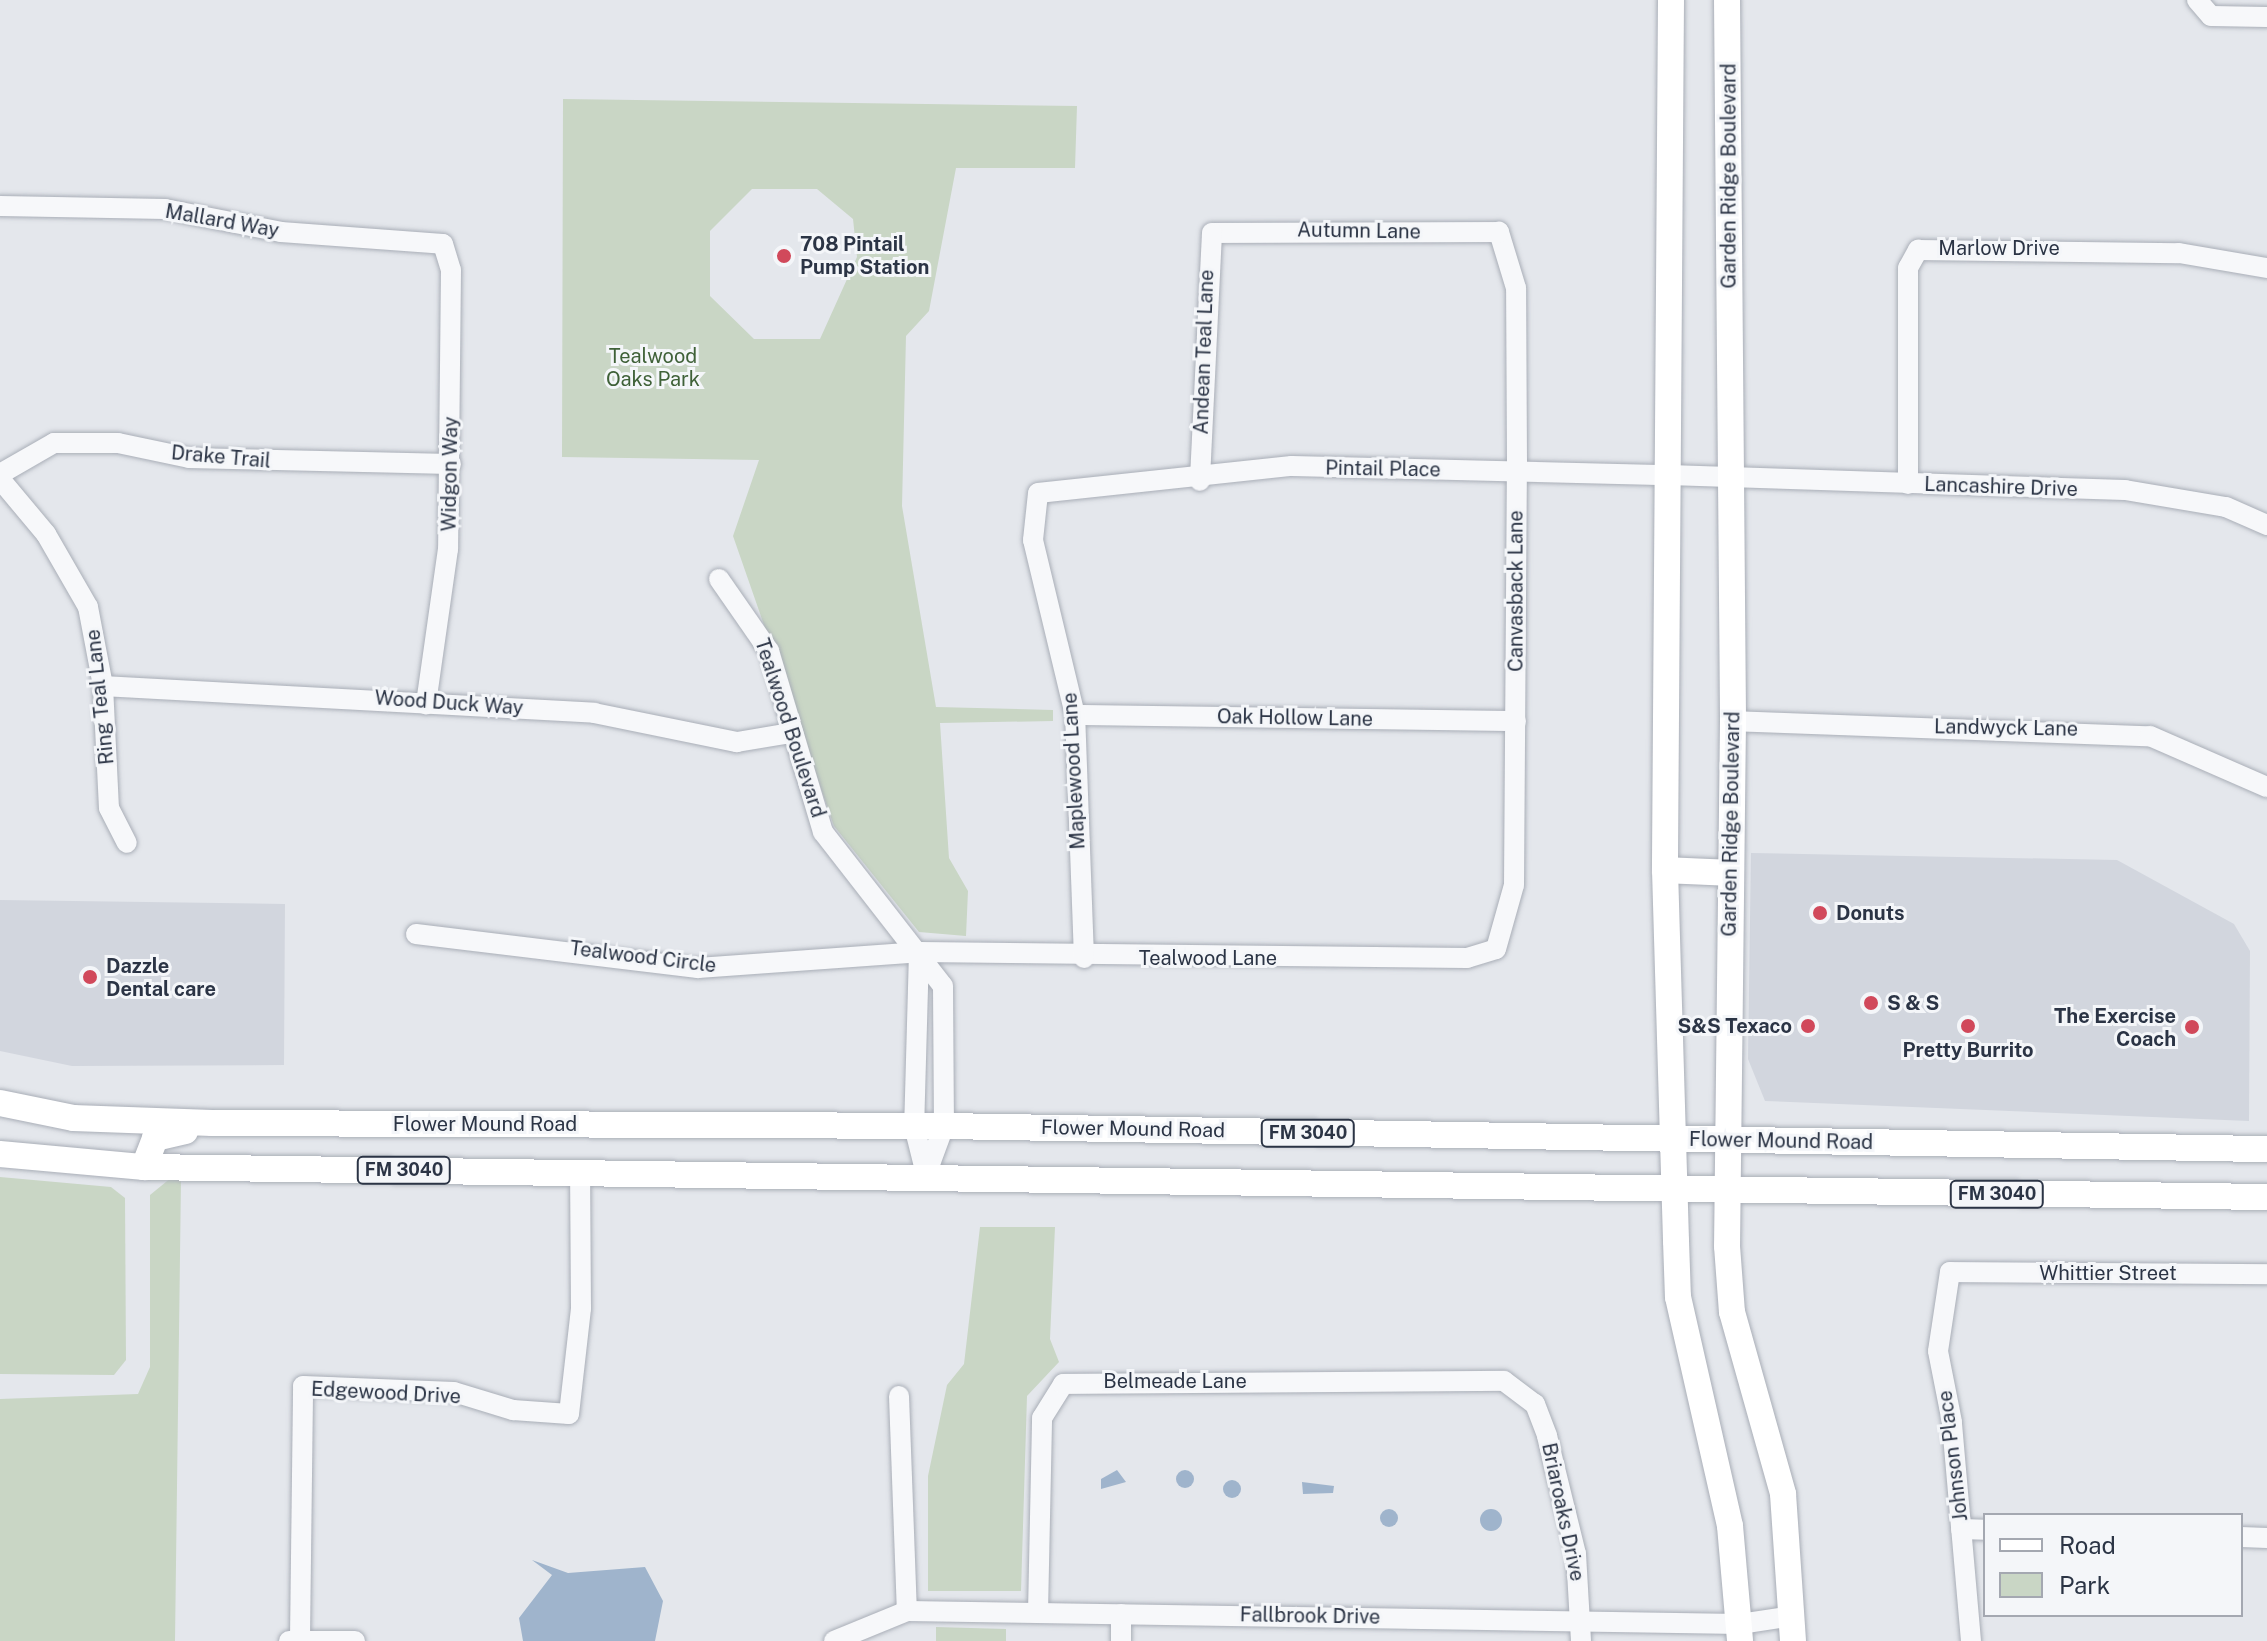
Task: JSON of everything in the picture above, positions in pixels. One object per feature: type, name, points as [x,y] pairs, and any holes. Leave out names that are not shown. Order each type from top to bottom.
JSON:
[{"type":"main road","points":[[1671,0],[1665,870],[1678,1297],[1730,1526],[1740,1632]]},
{"type":"main road","name":"Garden Ridge Boulevard","points":[[1727,0],[1733,721],[1727,1190],[1732,1312],[1783,1494],[1793,1628]]},
{"type":"main road","points":[[1665,870],[1731,873]]},
{"type":"main road","name":"Flower Mound Road","points":[[0,1103],[73,1118],[212,1123],[944,1126],[2267,1149]]},
{"type":"main road","points":[[144,1167],[155,1138],[212,1123]]},
{"type":"main road","name":"FM 3040","points":[[0,1154],[144,1167],[926,1175],[1674,1190],[2267,1197]]},
{"type":"street","points":[[2197,0],[2211,16],[2267,17]]},
{"type":"street","name":"Mallard Way","points":[[0,206],[165,209],[281,232],[443,244]]},
{"type":"street","name":"Autumn Lane","points":[[1220,229],[1499,232]]},
{"type":"street","name":"Andean Teal Lane","points":[[1200,481],[1208,241],[1220,229]]},
{"type":"street","name":"Canvasback Lane","points":[[1496,949],[1514,885],[1516,721],[1516,288],[1499,232]]},
{"type":"street","name":"Widgon Way","points":[[426,704],[448,549],[451,270],[443,244]]},
{"type":"street","name":"Marlow Drive","points":[[1908,484],[1908,268],[1918,250],[2179,253],[2267,268]]},
{"type":"street","name":"Drake Trail","points":[[0,476],[54,443],[118,443],[189,458],[451,464]]},
{"type":"street","name":"Pintail Place","points":[[1038,493],[1200,481],[1292,466],[1731,478]]},
{"type":"street","name":"Ring Teal Lane","points":[[0,476],[81,589],[103,686],[109,808],[127,843]]},
{"type":"street","name":"Lancashire Drive","points":[[1731,478],[2151,493],[2226,507],[2267,525]]},
{"type":"street","name":"Maplewood Lane","points":[[1038,493],[1033,540],[1075,715],[1084,958]]},
{"type":"street","name":"Tealwood Boulevard","points":[[719,579],[769,651],[823,832],[943,986],[944,1126],[926,1175]]},
{"type":"street","name":"Wood Duck Way","points":[[103,686],[618,715],[737,742],[791,733]]},
{"type":"street","name":"Oak Hollow Lane","points":[[1075,715],[1516,721]]},
{"type":"street","name":"Landwyck Lane","points":[[1733,721],[2150,736],[2267,787]]},
{"type":"street","name":"Tealwood Circle","points":[[416,934],[698,968],[919,952]]},
{"type":"street","name":"Tealwood Lane","points":[[919,952],[1084,958],[1467,958],[1496,949]]},
{"type":"street","points":[[919,952],[914,1126],[926,1175]]},
{"type":"street","name":"Edgewood Drive","points":[[294,1640],[303,1386],[454,1392],[513,1410],[569,1414],[581,1308],[580,1172]]},
{"type":"street","name":"Whittier Street","points":[[1950,1272],[2267,1274]]},
{"type":"street","name":"Johnson Place","points":[[1950,1272],[1938,1351],[1961,1529],[1971,1641]]},
{"type":"street","name":"Belmeade Lane","points":[[1038,1613],[1042,1418],[1063,1384],[1504,1381],[1523,1390]]},
{"type":"street","name":"Briaroaks Drive","points":[[1523,1390],[1547,1436],[1569,1520],[1581,1641]]},
{"type":"street","points":[[899,1396],[907,1611]]},
{"type":"street","points":[[1961,1529],[1983,1530]]},
{"type":"street","points":[[2243,1537],[2267,1538]]},
{"type":"street","name":"Fallbrook Drive","points":[[834,1641],[907,1611],[1581,1619],[1740,1632],[1793,1628]]},
{"type":"street","points":[[1121,1614],[1121,1641]]},
{"type":"street","points":[[294,1640],[355,1641]]},
{"type":"shaded area","points":[[1751,853],[2117,860],[2234,924],[2250,951],[2249,1121],[1765,1101],[1748,1059]]},
{"type":"shaded area","points":[[0,900],[285,904],[284,1065],[72,1066],[0,1051]]},
{"type":"green space","name":"Tealwood Oaks Park","points":[[563,99],[1077,106],[1075,168],[956,168],[929,311],[906,336],[902,506],[936,707],[1053,710],[1053,721],[940,723],[949,858],[968,891],[966,936],[919,932],[834,826],[733,536],[759,460],[562,457]],"holes":[[[752,189],[817,189],[853,219],[857,257],[820,339],[754,339],[710,296],[710,231]]]},
{"type":"green space","points":[[0,1177],[111,1187],[125,1198],[126,1360],[114,1375],[0,1374]]},
{"type":"green space","points":[[172,1177],[181,1179],[175,1641],[0,1641],[0,1399],[138,1394],[150,1367],[150,1195]]},
{"type":"green space","points":[[980,1227],[1055,1227],[1050,1339],[1059,1362],[1027,1396],[1021,1591],[928,1591],[928,1476],[947,1385],[964,1364]]},
{"type":"green space","points":[[936,1627],[1006,1629],[1006,1641],[936,1641]]},
{"type":"water","points":[[1117,1470],[1126,1482],[1101,1489],[1101,1479]]},
{"type":"water","points":[[1181,1470],[1189,1470],[1194,1479],[1192,1486],[1181,1488],[1176,1483],[1176,1475]]},
{"type":"water","points":[[1232,1480],[1241,1489],[1232,1498],[1223,1489]]},
{"type":"water","points":[[1302,1482],[1334,1486],[1333,1493],[1303,1494]]},
{"type":"water","points":[[1389,1509],[1398,1518],[1389,1527],[1380,1518]]},
{"type":"water","points":[[1491,1509],[1502,1520],[1491,1531],[1480,1520]]},
{"type":"water","points":[[532,1560],[568,1573],[645,1567],[663,1601],[655,1641],[523,1641],[519,1618],[552,1575]]},
{"type":"place","name":"708 Pintail Pump Station","points":[[784,256]]},
{"type":"place","name":"Donuts","points":[[1820,913]]},
{"type":"place","name":"Dazzle Dental care","points":[[90,977]]},
{"type":"place","name":"S & S","points":[[1871,1003]]},
{"type":"place","name":"S&S Texaco","points":[[1808,1026]]},
{"type":"place","name":"Pretty Burrito","points":[[1968,1026]]},
{"type":"place","name":"The Exercise Coach","points":[[2192,1027]]}]
